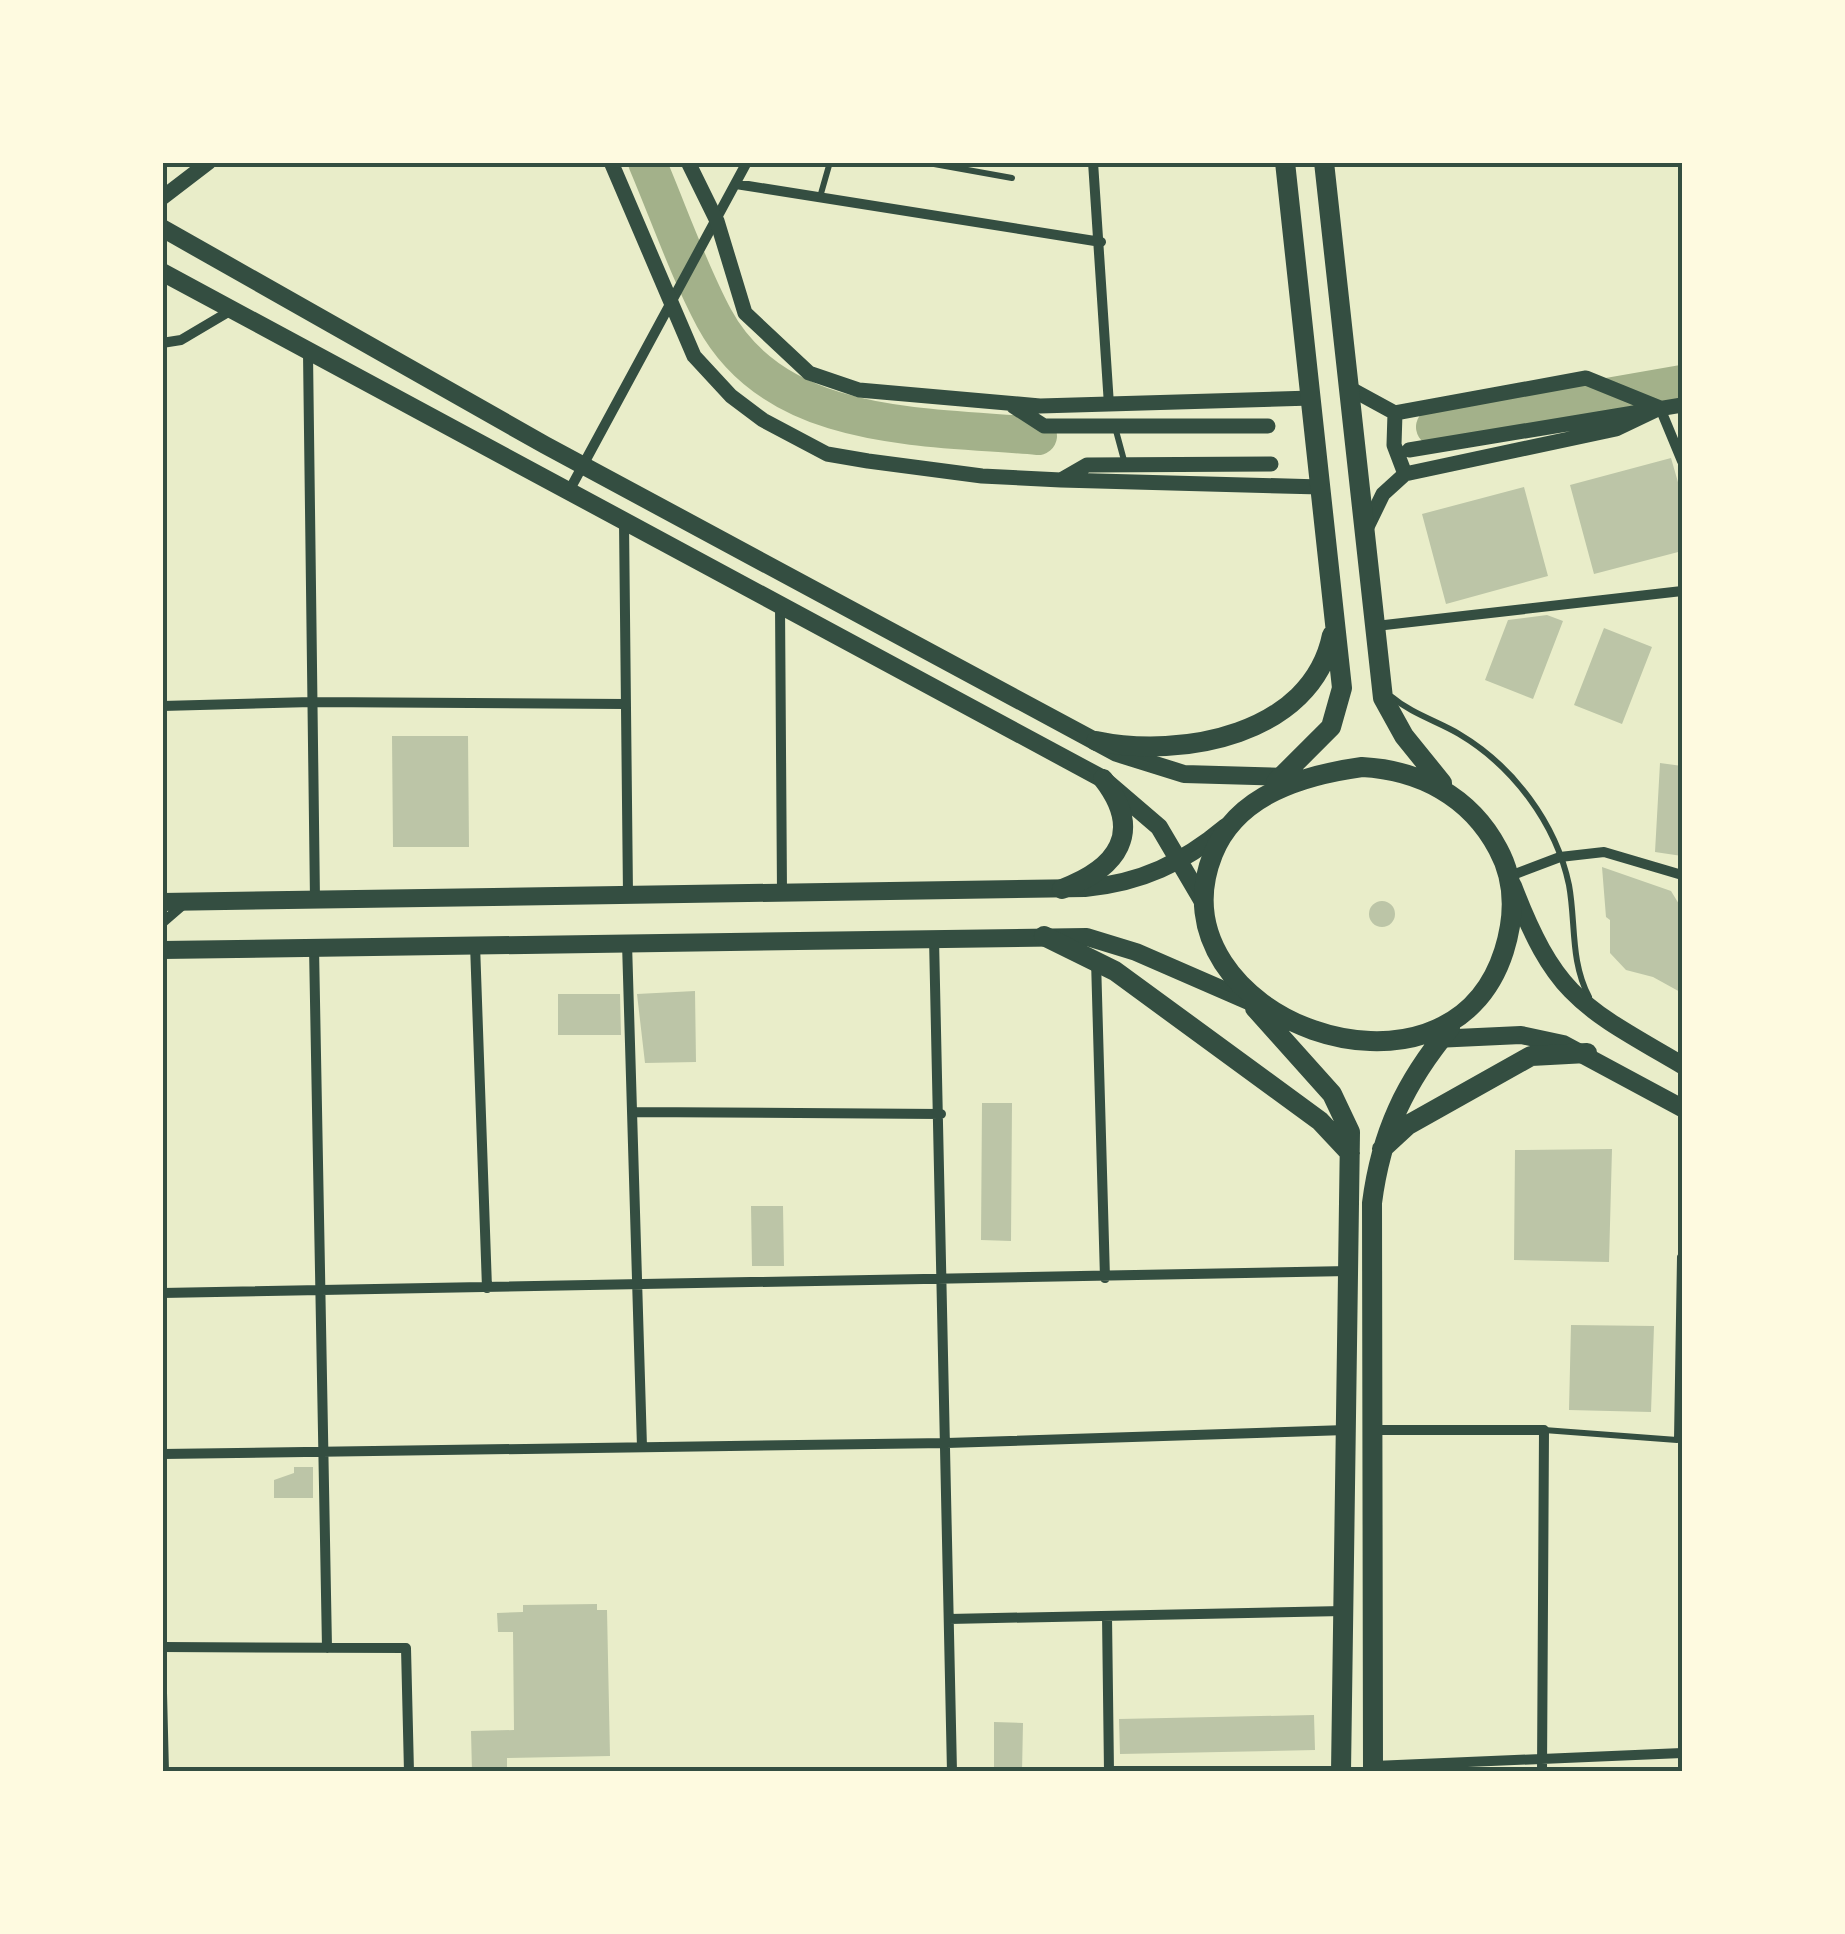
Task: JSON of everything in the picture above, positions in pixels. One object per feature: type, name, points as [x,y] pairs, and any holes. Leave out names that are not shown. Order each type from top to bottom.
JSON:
[{"type":"main road","points":[[1202,900],[1214,850],[1240,815],[1319,742],[1338,714],[1342,688],[1285,162]]},
{"type":"main road","points":[[1324,162],[1352,389],[1380,681],[1390,714],[1404,736],[1494,840],[1556,978],[1608,1021],[1682,1065]]},
{"type":"main road","points":[[162,228],[582,465],[1139,762],[1184,774],[1280,778],[1362,767],[1388,768],[1414,776],[1460,800]]},
{"type":"main road","points":[[162,272],[1103,779],[1138,804],[1182,860],[1202,900],[1208,939],[1221,962],[1250,1002],[1332,1094],[1350,1132],[1361,1235],[1373,1430],[1373,1769]]},
{"type":"main road","points":[[1096,741],[1134,747],[1174,745],[1234,732],[1270,718],[1301,698],[1312,682],[1330,644],[1335,618]]},
{"type":"main road","points":[[162,902],[1062,889],[1126,883],[1182,860],[1278,789],[1320,774]]},
{"type":"main road","points":[[1062,889],[1101,871],[1119,847],[1124,819],[1115,794],[1103,779]]},
{"type":"main road","points":[[1341,1771],[1350,1271],[1372,1203],[1380,1151],[1400,1098],[1490,981],[1501,960],[1512,918],[1510,876]]},
{"type":"main road","points":[[1044,936],[1096,958],[1320,1121],[1351,1154]]},
{"type":"main road","points":[[162,950],[934,937],[1044,936],[1108,941],[1279,1014],[1347,1037],[1394,1042],[1521,1035],[1587,1053],[1682,1108]]},
{"type":"main road","points":[[1221,962],[1240,984],[1279,1014]]},
{"type":"main road","points":[[1394,1042],[1431,1034],[1458,1019]]},
{"type":"main road","points":[[1380,1151],[1408,1125],[1531,1056],[1587,1053]]},
{"type":"street","points":[[162,198],[209,162]]},
{"type":"street","points":[[610,162],[694,356],[731,396],[794,438],[827,454],[982,476],[1321,486]]},
{"type":"street","points":[[688,162],[717,221],[745,312],[809,373],[859,390],[1010,404],[1110,406],[1312,398]]},
{"type":"street","points":[[568,491],[658,326],[673,306],[747,162]]},
{"type":"street","points":[[1092,162],[1101,242],[1110,406]]},
{"type":"street","points":[[736,184],[1101,242]]},
{"type":"street","points":[[162,343],[181,340],[230,311]]},
{"type":"street","points":[[308,353],[314,900]]},
{"type":"street","points":[[1352,389],[1401,417],[1586,378],[1660,408],[1682,461]]},
{"type":"street","points":[[1010,404],[1044,426],[1268,426]]},
{"type":"street","points":[[1409,450],[1682,405]]},
{"type":"street","points":[[1366,529],[1383,494],[1405,474],[1616,430],[1660,408]]},
{"type":"street","points":[[1401,417],[1394,444],[1405,474]]},
{"type":"street","points":[[1061,480],[1087,465],[1271,464]]},
{"type":"street","points":[[624,521],[628,895]]},
{"type":"street","points":[[1375,626],[1682,591]]},
{"type":"street","points":[[780,604],[782,893]]},
{"type":"street","points":[[162,706],[312,702],[626,704]]},
{"type":"street","points":[[1510,876],[1560,857],[1604,852],[1682,875]]},
{"type":"street","points":[[162,923],[177,908],[194,901]]},
{"type":"street","points":[[934,937],[941,1114],[952,1772]]},
{"type":"street","points":[[628,942],[642,1447]]},
{"type":"street","points":[[476,944],[487,1288]]},
{"type":"street","points":[[314,947],[327,1648]]},
{"type":"street","points":[[1096,958],[1105,1278]]},
{"type":"street","points":[[633,1112],[941,1114]]},
{"type":"street","points":[[162,1292],[1350,1271]]},
{"type":"street","points":[[162,1454],[947,1443],[1346,1430]]},
{"type":"street","points":[[1373,1430],[1544,1430],[1542,1772]]},
{"type":"street","points":[[950,1619],[1344,1611]]},
{"type":"street","points":[[1108,1616],[1109,1771],[1341,1771]]},
{"type":"street","points":[[162,1647],[406,1648],[409,1772]]},
{"type":"street","points":[[162,1692],[164,1772]]},
{"type":"street","points":[[1373,1769],[1682,1753]]},
{"type":"lane","points":[[819,198],[830,162]]},
{"type":"lane","points":[[923,162],[1012,178]]},
{"type":"lane","points":[[1115,426],[1125,464]]},
{"type":"lane","points":[[1380,681],[1399,703],[1461,735],[1504,768],[1527,794],[1560,857],[1582,983],[1608,1021]]},
{"type":"lane","points":[[1544,1430],[1677,1440],[1680,1257]]},
{"type":"building","points":[[1671,458],[1682,496],[1682,551],[1594,574],[1570,485]]},
{"type":"building","points":[[1524,487],[1548,576],[1446,604],[1422,514]]},
{"type":"building","points":[[1547,615],[1563,621],[1533,699],[1485,680],[1508,620]]},
{"type":"building","points":[[1604,628],[1652,647],[1622,724],[1574,705]]},
{"type":"building","points":[[392,736],[468,736],[469,847],[393,847]]},
{"type":"building","points":[[1660,763],[1682,766],[1682,856],[1655,852]]},
{"type":"building","points":[[1602,867],[1671,891],[1682,909],[1682,993],[1653,977],[1626,970],[1610,953],[1610,920],[1606,917]]},
{"type":"building","points":[[1382,901],[1391,905],[1395,914],[1391,923],[1382,927],[1373,923],[1369,914],[1373,905]]},
{"type":"building","points":[[695,991],[696,1062],[645,1063],[637,994]]},
{"type":"building","points":[[558,994],[620,994],[621,1035],[558,1035]]},
{"type":"building","points":[[982,1103],[1012,1103],[1011,1241],[981,1240]]},
{"type":"building","points":[[1612,1149],[1609,1262],[1514,1260],[1515,1150]]},
{"type":"building","points":[[751,1206],[783,1206],[784,1266],[752,1266]]},
{"type":"building","points":[[1571,1325],[1654,1326],[1651,1412],[1569,1410]]},
{"type":"building","points":[[294,1467],[313,1467],[313,1498],[274,1498],[274,1480],[294,1473]]},
{"type":"building","points":[[597,1604],[597,1610],[607,1610],[610,1756],[507,1758],[507,1772],[472,1772],[471,1731],[514,1730],[513,1632],[498,1632],[497,1613],[523,1612],[523,1605]]},
{"type":"building","points":[[1314,1715],[1315,1750],[1120,1754],[1119,1719]]},
{"type":"building","points":[[994,1722],[1023,1723],[1022,1772],[994,1772]]},
{"type":"waterway","points":[[647,162],[714,318],[741,356],[775,384],[814,403],[902,425],[1038,436]]},
{"type":"waterway","points":[[1435,427],[1682,384]]}]
